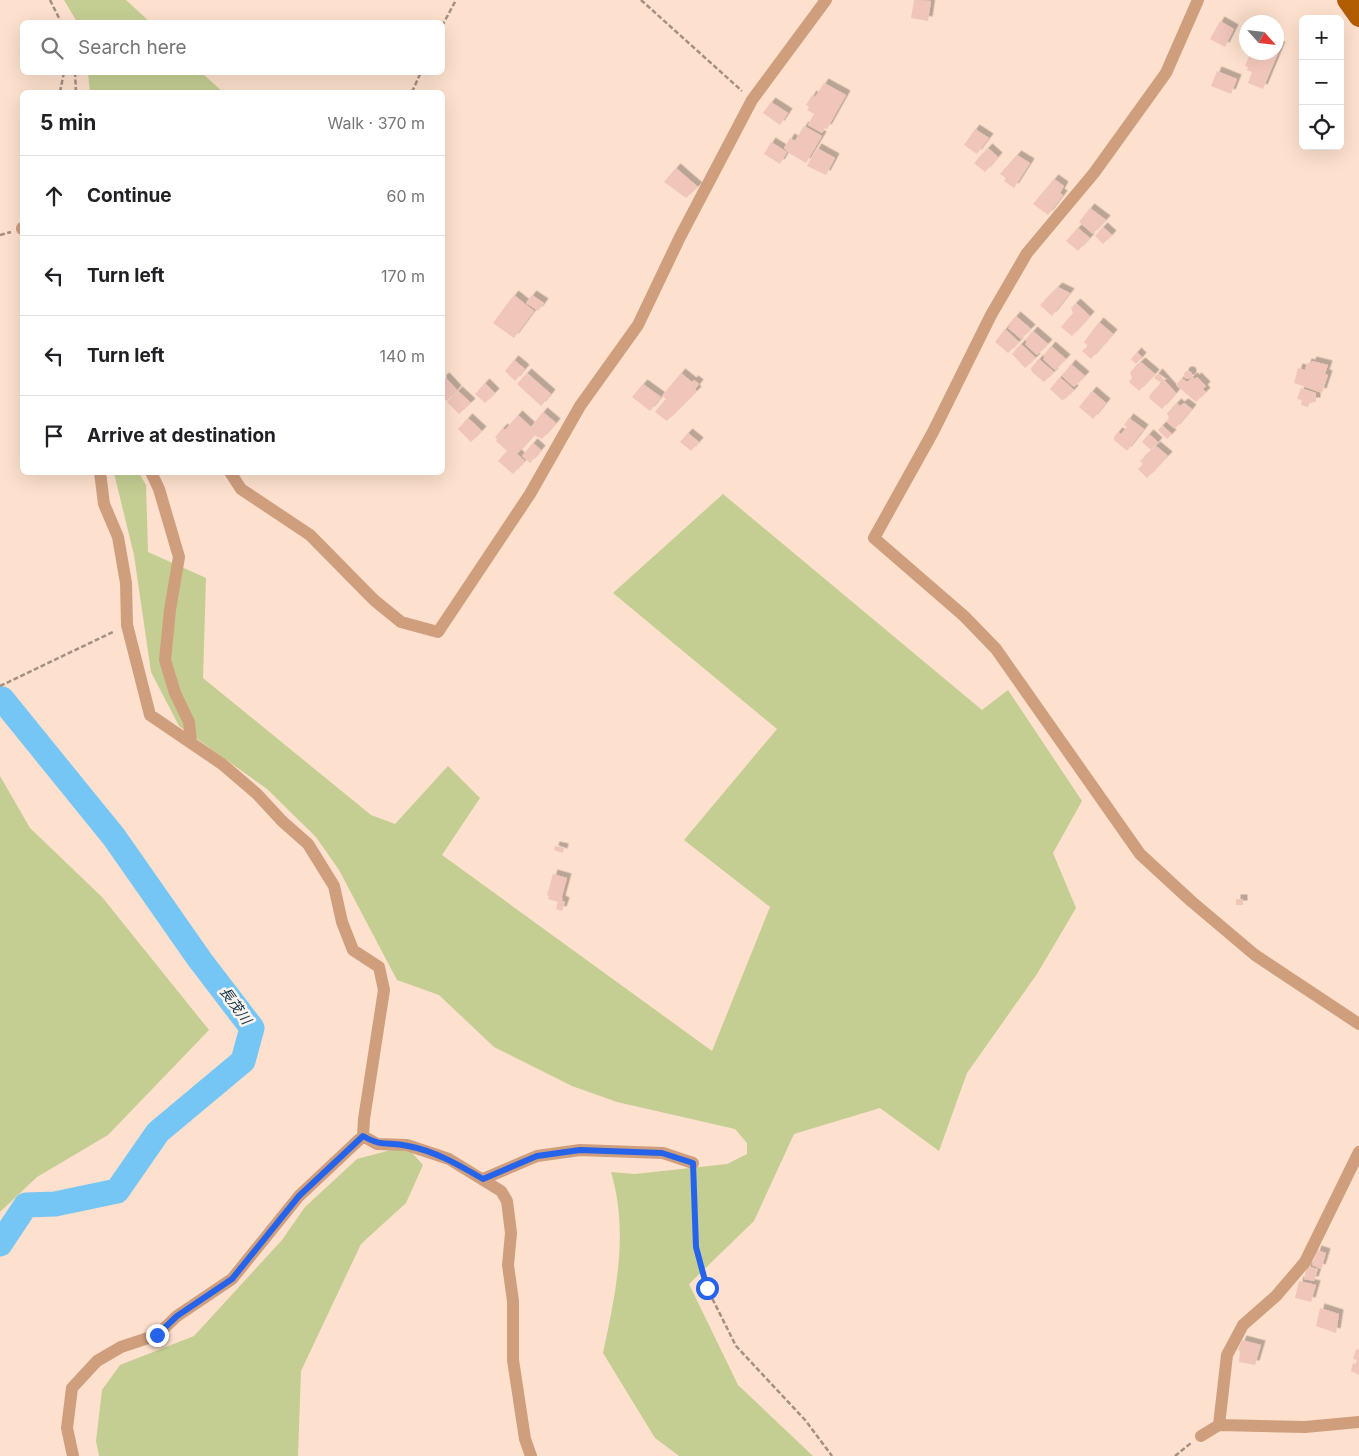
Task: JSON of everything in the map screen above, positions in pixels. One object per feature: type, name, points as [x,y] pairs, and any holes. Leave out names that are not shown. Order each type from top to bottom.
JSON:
[{"type":"main road","points":[[1347,0],[1359,17]]},
{"type":"street","points":[[232,475],[241,489],[310,535],[374,600],[400,622],[438,632],[530,494],[580,406],[638,325],[680,237],[752,100],[826,0]]},
{"type":"street","points":[[1198,0],[1166,73],[1094,173],[1027,253],[991,315],[932,432],[874,538],[964,616],[996,649],[1140,854],[1190,902],[1255,955],[1359,1024]]},
{"type":"street","points":[[73,1456],[67,1428],[72,1388],[97,1361],[121,1347],[157,1335],[177,1316],[232,1279],[299,1196],[363,1136],[384,990],[379,967],[353,950],[342,922],[334,886],[308,844],[282,821],[257,794],[222,764],[150,715],[127,625],[126,583],[118,537],[104,504],[100,475]]},
{"type":"street","points":[[152,475],[159,489],[178,557],[165,660],[175,693],[189,722],[190,742]]},
{"type":"street","points":[[363,1136],[377,1144],[407,1146],[449,1159],[501,1191],[507,1202],[510,1212],[511,1232],[508,1265],[513,1301],[513,1360],[525,1440],[531,1456]]},
{"type":"street","points":[[483,1179],[537,1156],[580,1150],[662,1153],[693,1163]]},
{"type":"street","points":[[1219,1425],[1227,1355],[1243,1325],[1276,1296],[1305,1262],[1359,1152]]},
{"type":"street","points":[[1201,1436],[1219,1425],[1305,1427],[1359,1422]]},
{"type":"path","points":[[50,0],[60,20]]},
{"type":"path","points":[[445,20],[456,0]]},
{"type":"path","points":[[641,0],[752,100]]},
{"type":"path","points":[[60,90],[63,75]]},
{"type":"path","points":[[75,75],[76,90]]},
{"type":"path","points":[[413,90],[420,75]]},
{"type":"path","points":[[0,686],[127,625]]},
{"type":"path","points":[[693,1163],[696,1247],[707,1288],[736,1346],[806,1420],[832,1456]]},
{"type":"path","points":[[1175,1456],[1201,1436]]},
{"type":"green space","points":[[64,0],[126,0],[148,20],[76,20]]},
{"type":"green space","points":[[88,75],[204,75],[221,90],[90,90]]},
{"type":"green space","points":[[114,475],[140,475],[146,485],[148,552],[206,578],[203,678],[371,815],[395,824],[448,766],[480,798],[442,855],[712,1051],[770,907],[684,840],[777,729],[613,593],[723,494],[982,710],[1008,690],[1082,801],[1053,853],[1076,908],[1037,974],[967,1073],[939,1151],[880,1108],[794,1134],[754,1221],[689,1284],[738,1385],[813,1456],[679,1456],[655,1438],[603,1353],[619,1263],[619,1217],[611,1172],[635,1174],[727,1164],[747,1154],[747,1143],[735,1129],[617,1102],[572,1086],[494,1047],[439,995],[397,980],[339,870],[316,837],[267,789],[179,726],[151,672],[134,555]]},
{"type":"green space","points":[[0,776],[30,828],[102,897],[209,1030],[108,1135],[37,1177],[0,1212]]},
{"type":"green space","points":[[406,1146],[423,1165],[406,1203],[361,1244],[301,1371],[298,1456],[99,1456],[96,1441],[102,1390],[120,1365],[194,1336],[282,1240],[305,1207],[357,1159]]},
{"type":"building","points":[[914,0],[931,1],[928,21],[911,18]]},
{"type":"building","points":[[1220,21],[1234,29],[1225,47],[1210,39]]},
{"type":"building","points":[[1248,60],[1275,60],[1263,89],[1248,83],[1252,72],[1247,70],[1248,67],[1245,66]]},
{"type":"building","points":[[1217,71],[1237,79],[1231,94],[1211,86]]},
{"type":"building","points":[[824,83],[846,95],[827,129],[825,128],[822,133],[808,125],[814,114],[807,110],[809,107],[806,105],[812,95],[815,97]]},
{"type":"building","points":[[771,102],[788,113],[780,125],[763,113]]},
{"type":"building","points":[[804,126],[822,136],[806,163],[784,148],[790,138],[795,141]]},
{"type":"building","points":[[975,129],[989,138],[977,154],[964,145]]},
{"type":"building","points":[[771,142],[787,152],[780,164],[764,154]]},
{"type":"building","points":[[817,148],[835,158],[826,175],[807,166]]},
{"type":"building","points":[[988,148],[998,157],[985,172],[974,163]]},
{"type":"building","points":[[1017,155],[1030,163],[1014,188],[1004,181],[1006,178],[1000,174]]},
{"type":"building","points":[[676,168],[698,187],[686,198],[664,182]]},
{"type":"building","points":[[1054,179],[1064,186],[1060,193],[1063,195],[1048,215],[1033,204]]},
{"type":"building","points":[[1090,208],[1106,220],[1093,234],[1079,222]]},
{"type":"building","points":[[1103,227],[1112,235],[1103,244],[1095,236]]},
{"type":"building","points":[[1078,228],[1090,238],[1078,251],[1066,241]]},
{"type":"building","points":[[1058,287],[1070,293],[1052,316],[1040,305]]},
{"type":"building","points":[[514,295],[534,311],[514,338],[493,323]]},
{"type":"building","points":[[532,295],[544,303],[538,311],[526,303]]},
{"type":"building","points":[[1076,303],[1090,316],[1072,336],[1061,327],[1073,313],[1071,308]]},
{"type":"building","points":[[1016,316],[1031,329],[1021,339],[1008,328],[1010,327],[1008,325]]},
{"type":"building","points":[[1099,322],[1113,334],[1091,359],[1082,351],[1088,346],[1084,342]]},
{"type":"building","points":[[1005,329],[1019,342],[1008,353],[995,342]]},
{"type":"building","points":[[1033,331],[1048,344],[1037,355],[1025,344],[1027,342],[1025,340]]},
{"type":"building","points":[[1021,344],[1036,358],[1025,368],[1012,354]]},
{"type":"building","points":[[1051,346],[1066,359],[1055,370],[1043,359],[1045,357],[1043,356]]},
{"type":"building","points":[[1137,352],[1142,357],[1136,364],[1131,359]]},
{"type":"building","points":[[1039,359],[1054,372],[1044,382],[1032,372],[1031,368]]},
{"type":"building","points":[[514,360],[525,369],[515,381],[505,371]]},
{"type":"building","points":[[1312,361],[1328,365],[1325,374],[1328,375],[1322,393],[1294,383],[1298,368],[1305,370],[1307,363],[1311,364]]},
{"type":"building","points":[[1141,362],[1155,374],[1139,391],[1129,382],[1132,378],[1130,372]]},
{"type":"building","points":[[1071,364],[1085,376],[1074,387],[1062,376]]},
{"type":"building","points":[[1188,371],[1192,375],[1188,379],[1184,375]]},
{"type":"building","points":[[527,373],[551,394],[541,406],[517,384]]},
{"type":"building","points":[[681,373],[692,382],[694,380],[699,384],[695,389],[697,391],[667,421],[655,412],[666,399],[662,396]]},
{"type":"building","points":[[1158,373],[1176,393],[1162,409],[1149,396],[1160,384],[1163,384],[1154,378]]},
{"type":"building","points":[[445,377],[457,390],[447,401],[445,399]]},
{"type":"building","points":[[1060,377],[1074,390],[1062,400],[1050,389]]},
{"type":"building","points":[[1193,377],[1195,379],[1197,377],[1206,386],[1203,389],[1206,392],[1196,402],[1176,385],[1182,378],[1187,382]]},
{"type":"building","points":[[485,383],[495,393],[485,403],[475,394]]},
{"type":"building","points":[[643,384],[661,397],[650,411],[632,397]]},
{"type":"building","points":[[1301,388],[1316,393],[1316,402],[1310,402],[1308,407],[1301,405],[1302,400],[1297,399]]},
{"type":"building","points":[[458,391],[471,403],[459,414],[447,402]]},
{"type":"building","points":[[1092,391],[1106,403],[1093,419],[1079,407]]},
{"type":"building","points":[[1177,403],[1180,406],[1184,403],[1192,409],[1175,429],[1166,421],[1169,418],[1167,413]]},
{"type":"building","points":[[543,412],[556,423],[542,439],[534,435],[517,454],[525,461],[513,474],[498,461],[507,451],[496,441],[495,437],[503,428],[505,430],[518,415],[531,427]]},
{"type":"building","points":[[468,418],[482,431],[471,442],[458,429]]},
{"type":"building","points":[[1129,418],[1144,429],[1127,451],[1114,440],[1114,437],[1118,432],[1121,434],[1127,427],[1124,425]]},
{"type":"building","points":[[1162,426],[1172,434],[1167,439],[1158,430]]},
{"type":"building","points":[[688,433],[699,442],[691,451],[680,442]]},
{"type":"building","points":[[1149,434],[1158,442],[1151,450],[1142,442]]},
{"type":"building","points":[[533,443],[541,450],[530,463],[522,456]]},
{"type":"building","points":[[1156,446],[1168,456],[1147,478],[1138,469],[1143,464],[1140,461]]},
{"type":"building","points":[[555,846],[564,848],[563,853],[554,850]]},
{"type":"building","points":[[553,874],[567,878],[561,900],[565,902],[562,911],[556,909],[558,902],[548,899],[549,896],[547,895]]},
{"type":"building","points":[[1236,899],[1243,899],[1243,905],[1236,905]]},
{"type":"building","points":[[1317,1250],[1326,1253],[1321,1269],[1312,1265]]},
{"type":"building","points":[[1307,1266],[1318,1269],[1314,1281],[1304,1279]]},
{"type":"building","points":[[1299,1281],[1316,1285],[1311,1302],[1295,1298]]},
{"type":"building","points":[[1320,1308],[1339,1314],[1336,1333],[1316,1326]]},
{"type":"building","points":[[1242,1340],[1261,1345],[1255,1365],[1239,1362],[1240,1351],[1238,1350]]},
{"type":"building","points":[[1356,1349],[1359,1350],[1359,1375],[1351,1371],[1353,1363],[1356,1364],[1357,1360],[1353,1359]]},
{"type":"waterway","name":"長茂川","points":[[0,1244],[26,1205],[55,1204],[117,1191],[158,1132],[243,1061],[252,1028],[200,960],[114,837],[2,699]]},
{"type":"route","points":[[157,1335],[177,1316],[232,1279],[299,1196],[363,1136],[377,1144],[407,1146],[449,1159],[483,1179],[537,1156],[580,1150],[662,1153],[693,1163],[696,1247],[707,1288]]}]
